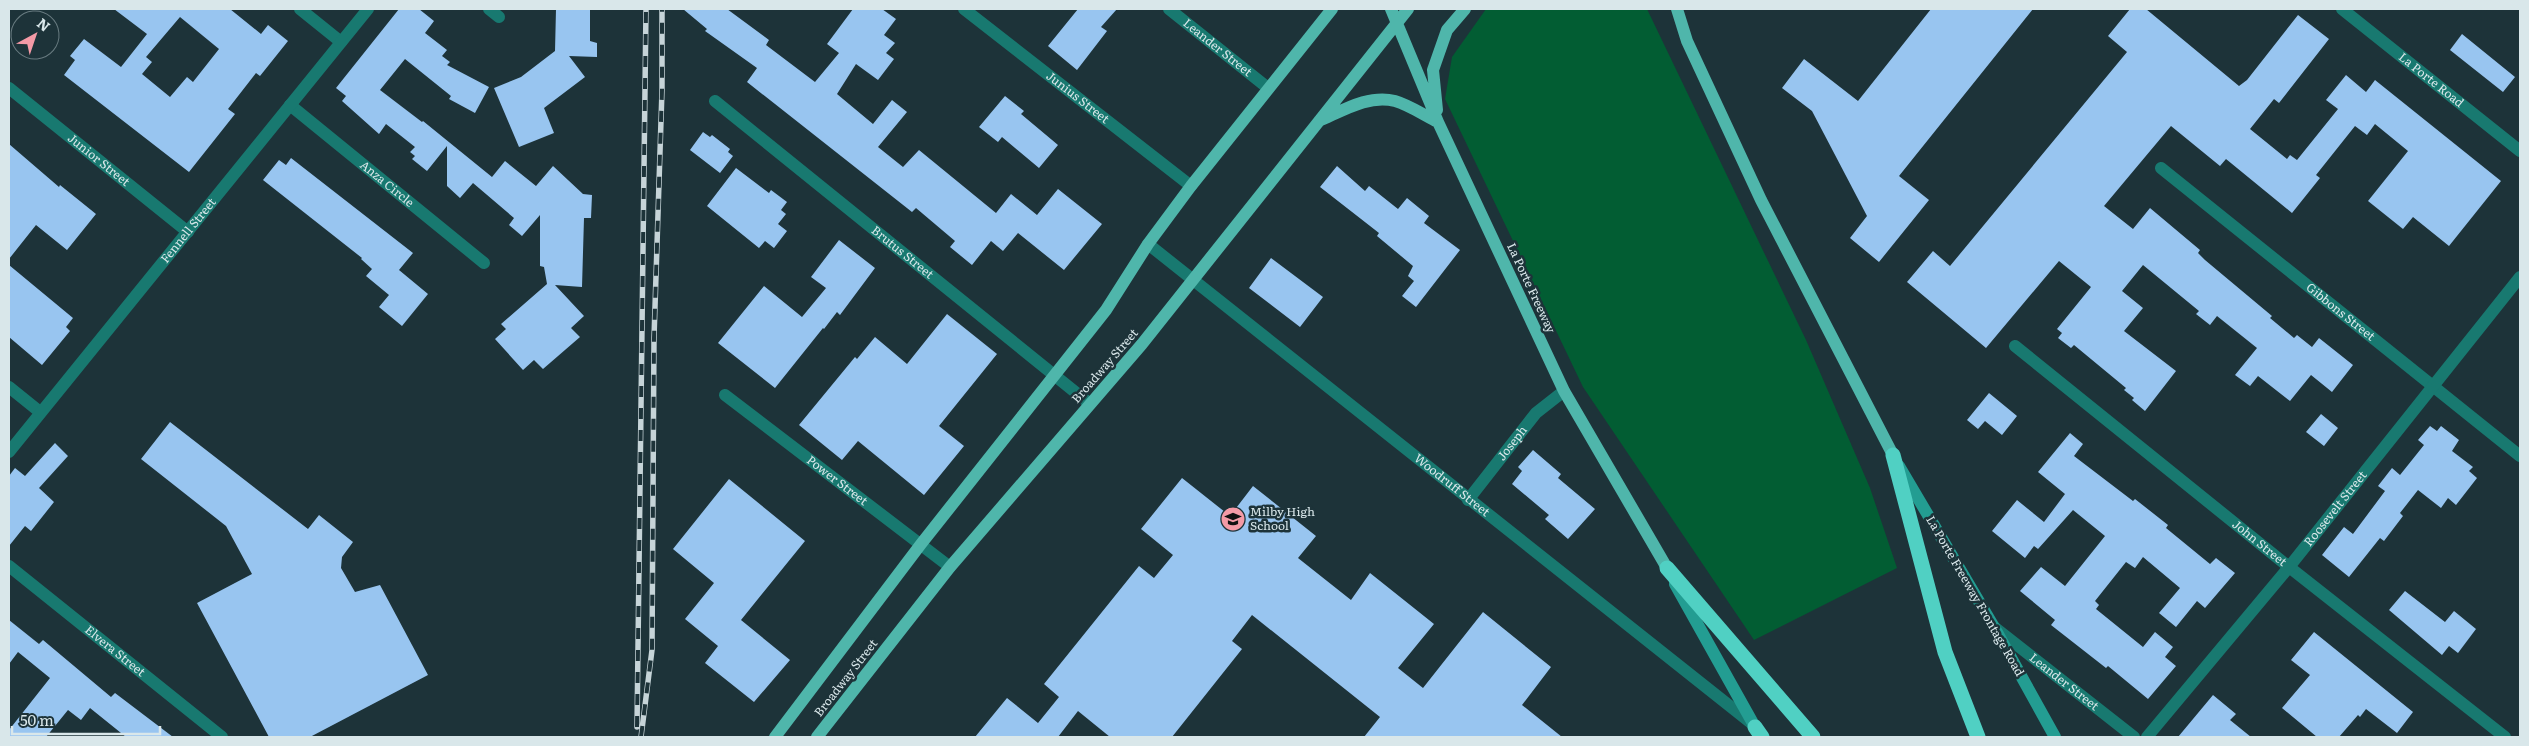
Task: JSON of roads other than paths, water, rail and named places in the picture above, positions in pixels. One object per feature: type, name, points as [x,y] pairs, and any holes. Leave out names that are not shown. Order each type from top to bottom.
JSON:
[{"type":"highway","points":[[1892,456],[1945,652],[1978,737]]},
{"type":"highway","points":[[1667,568],[1812,737]]},
{"type":"main road","name":"Broadway Street","points":[[775,737],[921,544],[1106,310],[1148,244],[1191,186],[1332,9]]},
{"type":"main road","name":"La Porte Freeway","points":[[1390,9],[1438,122],[1564,391],[1667,568]]},
{"type":"main road","name":"Broadway Street","points":[[817,737],[950,567],[1142,344],[1408,9]]},
{"type":"main road","points":[[1438,122],[1433,70],[1447,30],[1465,9]]},
{"type":"main road","points":[[1672,9],[1761,200],[1892,456]]},
{"type":"main road","points":[[1677,9],[1687,41]]},
{"type":"main road","points":[[1317,122],[1360,103],[1379,100],[1395,101],[1438,122]]},
{"type":"main road","name":"La Porte Freeway Frontage Road","points":[[1892,456],[1994,627],[2055,737]]},
{"type":"main road","points":[[1667,568],[1759,734]]},
{"type":"street","points":[[300,9],[341,42]]},
{"type":"street","name":"Fennell Street","points":[[9,452],[368,9]]},
{"type":"street","name":"Junius Street","points":[[964,9],[1191,186]]},
{"type":"street","name":"Leander Street","points":[[1169,9],[1268,88]]},
{"type":"street","name":"La Porte Road","points":[[2342,9],[2520,151]]},
{"type":"street","name":"Junior Street","points":[[9,88],[188,232]]},
{"type":"street","name":"Brutus Street","points":[[714,101],[1090,404]]},
{"type":"street","name":"Anza Circle","points":[[290,105],[484,263]]},
{"type":"street","name":"Gibbons Street","points":[[2161,168],[2520,456]]},
{"type":"street","name":"Woodruff Street","points":[[1148,244],[1759,734]]},
{"type":"street","name":"Roosevelt Street","points":[[2147,737],[2289,567],[2520,277]]},
{"type":"street","name":"John Street","points":[[2015,346],[2289,567],[2505,737]]},
{"type":"street","points":[[9,387],[40,412]]},
{"type":"street","name":"Joseph","points":[[1468,500],[1536,413],[1564,391]]},
{"type":"street","name":"Power Street","points":[[725,395],[950,567]]},
{"type":"street","name":"Elvera Street","points":[[9,566],[222,737]]},
{"type":"street","name":"Leander Street","points":[[1994,627],[2134,737]]},
{"type":"railway","points":[[637,727],[646,9]]},
{"type":"railway","points":[[641,737],[652,650],[654,338],[662,90],[662,9]]},
{"type":"place","name":"Milby High School","points":[[1233,519]]}]
